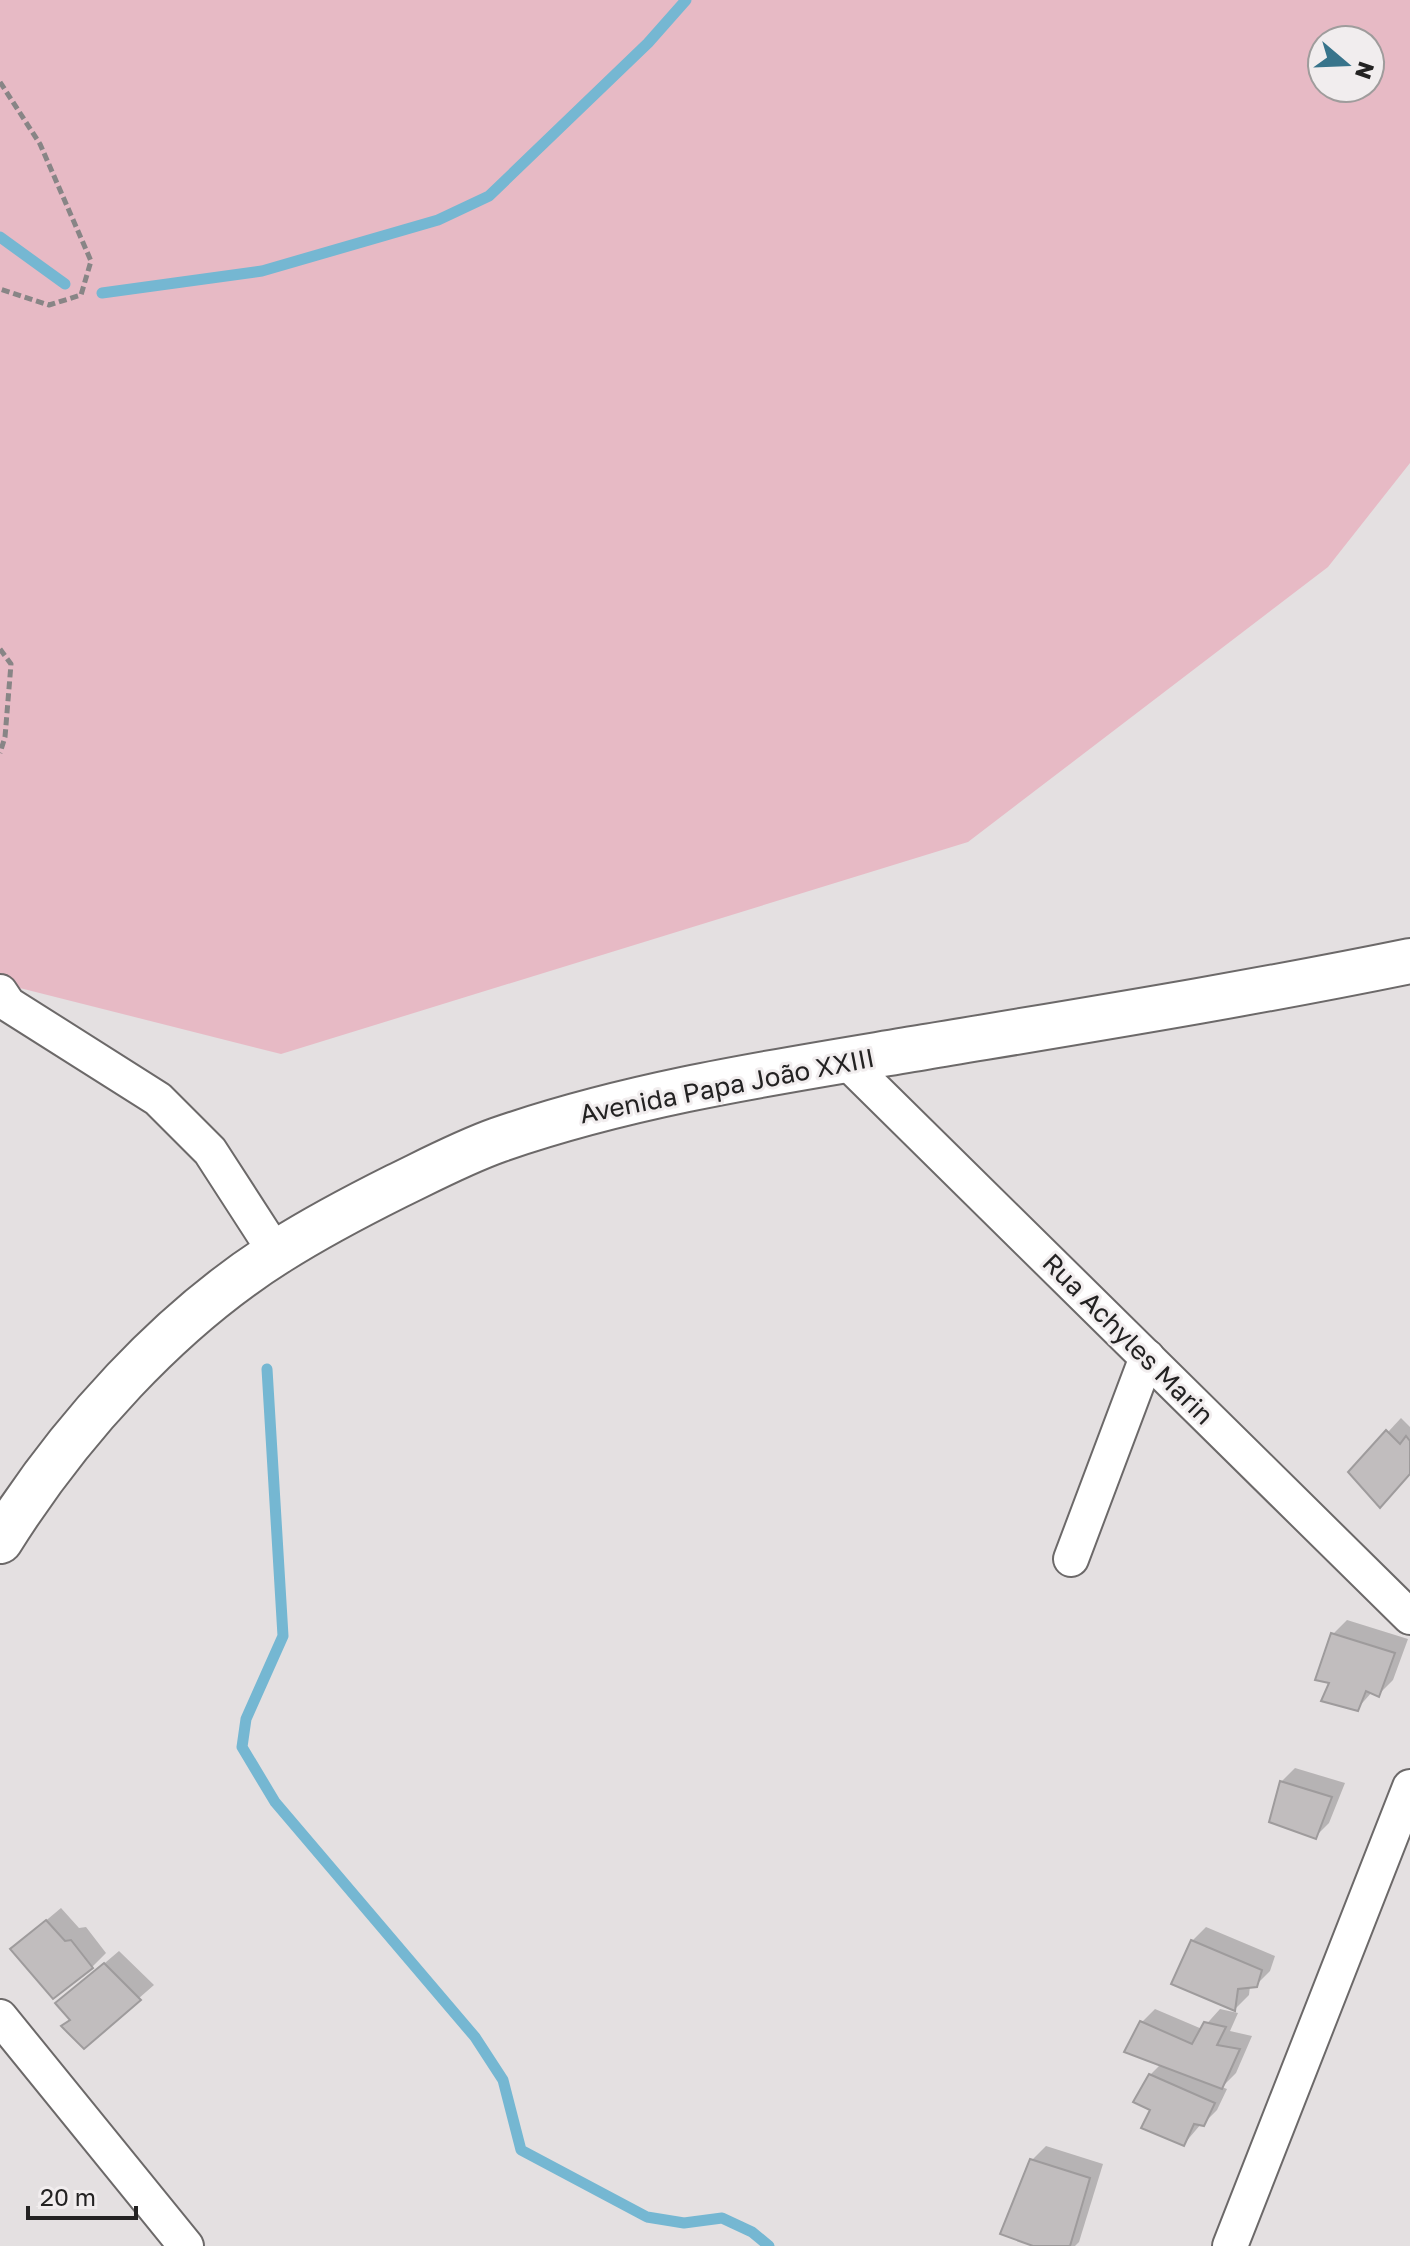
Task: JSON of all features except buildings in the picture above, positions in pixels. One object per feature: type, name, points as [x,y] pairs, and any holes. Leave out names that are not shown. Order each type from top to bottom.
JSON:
[{"type":"main road","name":"Avenida Papa João XXIII","points":[[0,1541],[70,1443],[125,1381],[214,1299],[276,1253],[345,1212],[495,1141],[647,1098],[1277,988],[1410,961]]},
{"type":"street","points":[[0,992],[8,1004],[158,1099],[210,1151],[276,1253]]},
{"type":"street","name":"Rua Achyles Marin","points":[[846,1061],[1410,1617]]},
{"type":"street","points":[[1071,1559],[1147,1357]]},
{"type":"street","points":[[1230,2246],[1410,1787]]},
{"type":"street","points":[[0,2017],[186,2246]]},
{"type":"path","points":[[0,82],[40,144],[91,261],[81,295],[49,305],[0,289]]},
{"type":"path","points":[[0,649],[11,664],[5,737],[0,753]]},
{"type":"shaded area","points":[[0,0],[1410,0],[1410,463],[1328,567],[968,842],[281,1054],[0,983]]},
{"type":"waterway","points":[[102,293],[262,271],[438,220],[489,196],[648,43],[686,0]]},
{"type":"waterway","points":[[0,237],[65,284]]},
{"type":"waterway","points":[[267,1369],[283,1636],[246,1719],[242,1747],[275,1802],[475,2037],[503,2080],[521,2150],[647,2217],[684,2223],[722,2218],[752,2232],[769,2246]]}]
